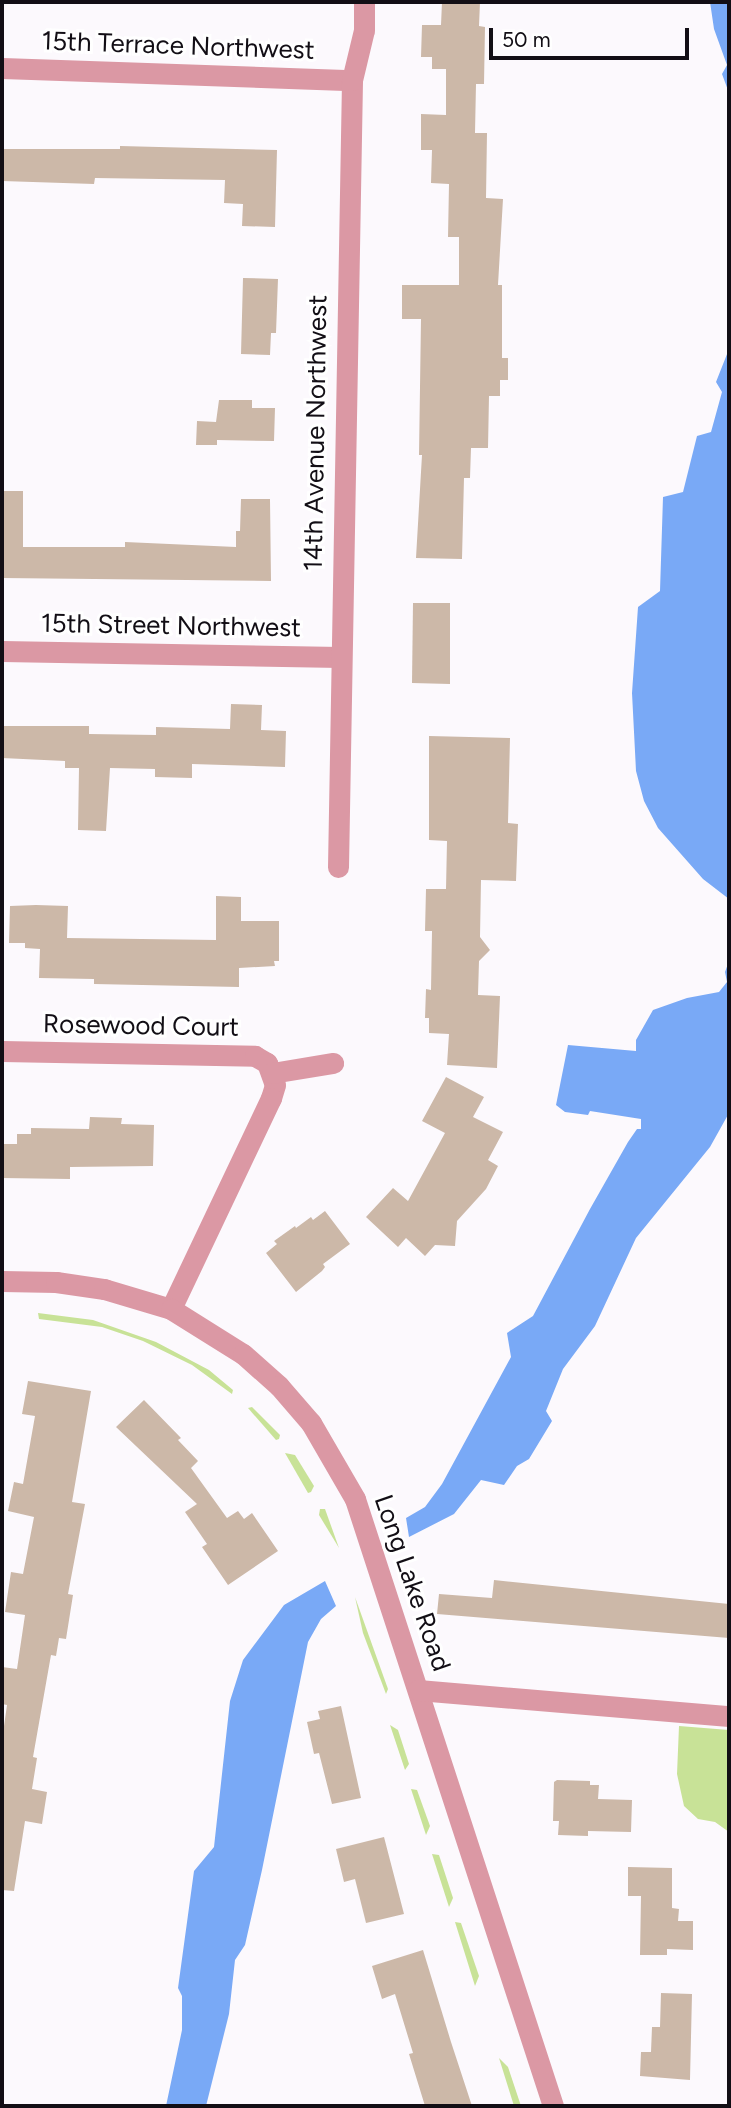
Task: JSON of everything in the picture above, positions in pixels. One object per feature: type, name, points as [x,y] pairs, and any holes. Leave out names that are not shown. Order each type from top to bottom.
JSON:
[{"type":"street","name":"14th Avenue Northwest","points":[[338,867],[352,80],[364,30],[365,2]]},
{"type":"street","name":"15th Terrace Northwest","points":[[2,68],[352,80]]},
{"type":"street","name":"15th Street Northwest","points":[[2,651],[340,657]]},
{"type":"street","name":"Rosewood Court","points":[[2,1051],[255,1056],[267,1063],[272,1073]]},
{"type":"street","points":[[171,1309],[271,1098],[275,1085],[272,1073],[333,1063]]},
{"type":"street","name":"Long Lake Road","points":[[2,1281],[56,1282],[104,1289],[171,1309],[243,1354],[279,1387],[311,1423],[355,1499],[553,2106]]},
{"type":"street","points":[[418,1690],[729,1716]]},
{"type":"green space","points":[[38,1313],[93,1320],[156,1342],[209,1370],[233,1390],[232,1394],[192,1365],[143,1341],[102,1327],[39,1319]]},
{"type":"green space","points":[[252,1407],[280,1435],[279,1439],[276,1440],[248,1408]]},
{"type":"green space","points":[[285,1453],[295,1455],[314,1486],[311,1492],[308,1493]]},
{"type":"green space","points":[[320,1509],[325,1509],[339,1548],[319,1515]]},
{"type":"green space","points":[[355,1597],[388,1689],[386,1694],[363,1633]]},
{"type":"green space","points":[[390,1725],[398,1730],[409,1764],[405,1770]]},
{"type":"green space","points":[[679,1726],[729,1730],[729,1832],[715,1822],[698,1819],[684,1806],[677,1774]]},
{"type":"green space","points":[[411,1789],[417,1790],[430,1826],[426,1835]]},
{"type":"green space","points":[[432,1854],[439,1855],[453,1898],[449,1907]]},
{"type":"green space","points":[[455,1922],[461,1923],[479,1976],[475,1986]]},
{"type":"green space","points":[[499,2058],[508,2067],[521,2106],[514,2106]]},
{"type":"water","points":[[710,2],[729,2],[729,93],[722,74],[727,65],[714,29]]},
{"type":"water","points":[[729,349],[729,899],[703,879],[658,828],[644,801],[636,771],[632,693],[638,607],[660,591],[663,497],[683,492],[697,436],[711,432],[722,392],[716,382]]},
{"type":"water","points":[[729,961],[729,1113],[710,1147],[636,1238],[595,1326],[563,1369],[546,1411],[552,1421],[529,1459],[517,1466],[504,1485],[481,1480],[454,1514],[409,1537],[406,1518],[425,1507],[442,1484],[511,1357],[507,1333],[533,1316],[628,1142],[637,1129],[641,1129],[641,1119],[590,1111],[588,1115],[565,1112],[556,1105],[568,1045],[636,1051],[636,1040],[653,1010],[687,998],[719,992],[727,982],[725,972]]},
{"type":"water","points":[[325,1581],[336,1606],[321,1619],[308,1642],[262,1870],[245,1945],[235,1960],[229,2014],[206,2106],[166,2106],[182,2030],[182,1996],[178,1988],[194,1871],[214,1847],[230,1701],[243,1660],[284,1605]]},
{"type":"building","points":[[442,2],[480,2],[479,26],[485,27],[484,84],[476,84],[475,133],[487,133],[486,198],[503,199],[498,285],[502,285],[502,358],[508,358],[508,380],[500,380],[500,396],[489,396],[488,448],[471,448],[470,478],[464,478],[462,559],[416,558],[422,455],[419,455],[421,319],[402,319],[402,285],[459,285],[459,237],[448,237],[449,184],[431,183],[432,150],[421,150],[421,114],[446,115],[446,69],[432,69],[432,57],[421,57],[422,25],[441,25]]},
{"type":"building","points":[[120,146],[277,150],[275,227],[242,226],[243,204],[224,203],[225,180],[95,178],[94,184],[2,181],[2,149],[120,149]]},
{"type":"building","points":[[243,278],[278,279],[276,333],[271,333],[270,355],[241,354]]},
{"type":"building","points":[[219,400],[252,400],[252,408],[275,408],[274,441],[217,440],[217,445],[196,445],[197,421],[216,422]]},
{"type":"building","points":[[2,491],[23,491],[23,547],[125,547],[125,542],[236,547],[236,531],[240,531],[241,499],[270,499],[271,581],[2,578]]},
{"type":"building","points":[[413,603],[450,603],[450,684],[412,683]]},
{"type":"building","points":[[231,704],[262,705],[261,730],[286,731],[285,767],[192,764],[192,778],[155,777],[155,769],[110,768],[106,831],[78,830],[79,768],[65,768],[65,761],[2,758],[2,726],[89,726],[89,734],[156,735],[156,727],[230,729]]},
{"type":"building","points":[[429,736],[510,738],[508,823],[518,824],[516,881],[481,880],[480,937],[490,950],[479,961],[478,995],[500,996],[497,1068],[447,1065],[449,1034],[429,1033],[429,1018],[425,1018],[426,989],[431,990],[432,931],[425,931],[426,889],[446,889],[447,841],[429,840]]},
{"type":"building","points":[[216,896],[241,897],[241,921],[279,921],[279,961],[274,961],[275,966],[239,968],[239,987],[94,984],[94,979],[39,978],[40,949],[25,948],[25,943],[9,943],[10,906],[36,905],[68,906],[67,938],[216,940]]},
{"type":"building","points":[[446,1077],[484,1097],[473,1117],[503,1132],[488,1160],[498,1166],[486,1189],[457,1221],[455,1246],[435,1245],[425,1256],[406,1238],[398,1247],[366,1217],[393,1188],[408,1201],[445,1133],[422,1121]]},
{"type":"building","points":[[90,1117],[122,1118],[121,1124],[154,1125],[153,1166],[70,1167],[70,1179],[2,1178],[2,1144],[17,1144],[17,1134],[31,1134],[31,1128],[89,1129]]},
{"type":"building","points":[[325,1211],[350,1244],[323,1264],[325,1267],[322,1271],[296,1292],[266,1253],[277,1244],[274,1241],[295,1226],[296,1228],[311,1217],[313,1220]]},
{"type":"building","points":[[28,1381],[91,1391],[72,1502],[85,1504],[68,1594],[73,1595],[66,1639],[59,1638],[56,1656],[51,1655],[33,1757],[37,1758],[32,1789],[47,1792],[42,1824],[25,1821],[14,1891],[2,1890],[2,1740],[7,1705],[2,1704],[2,1667],[17,1669],[25,1615],[5,1612],[11,1572],[23,1574],[34,1517],[8,1511],[14,1482],[23,1484],[35,1416],[22,1414]]},
{"type":"building","points":[[144,1400],[181,1438],[178,1440],[198,1461],[191,1468],[227,1518],[238,1511],[244,1519],[252,1513],[278,1551],[228,1585],[202,1547],[207,1544],[185,1512],[197,1504],[116,1427]]},
{"type":"building","points":[[494,1580],[729,1604],[729,1638],[437,1614],[439,1594],[492,1598]]},
{"type":"building","points":[[341,1706],[361,1798],[332,1804],[319,1753],[314,1754],[307,1722],[320,1719],[318,1711]]},
{"type":"building","points":[[590,1781],[590,1785],[599,1785],[598,1799],[632,1800],[631,1832],[588,1831],[588,1836],[558,1835],[559,1821],[553,1821],[554,1782]]},
{"type":"building","points":[[384,1837],[404,1914],[366,1923],[355,1879],[344,1882],[336,1849]]},
{"type":"building","points":[[628,1867],[672,1868],[672,1908],[679,1909],[678,1921],[693,1921],[693,1950],[667,1949],[667,1955],[640,1955],[641,1896],[628,1896]]},
{"type":"building","points":[[423,1950],[472,2106],[425,2106],[409,2054],[413,2053],[395,1994],[382,1999],[372,1966]]},
{"type":"building","points":[[661,1993],[692,1994],[690,2080],[640,2076],[641,2052],[651,2052],[652,2027],[660,2027]]}]
